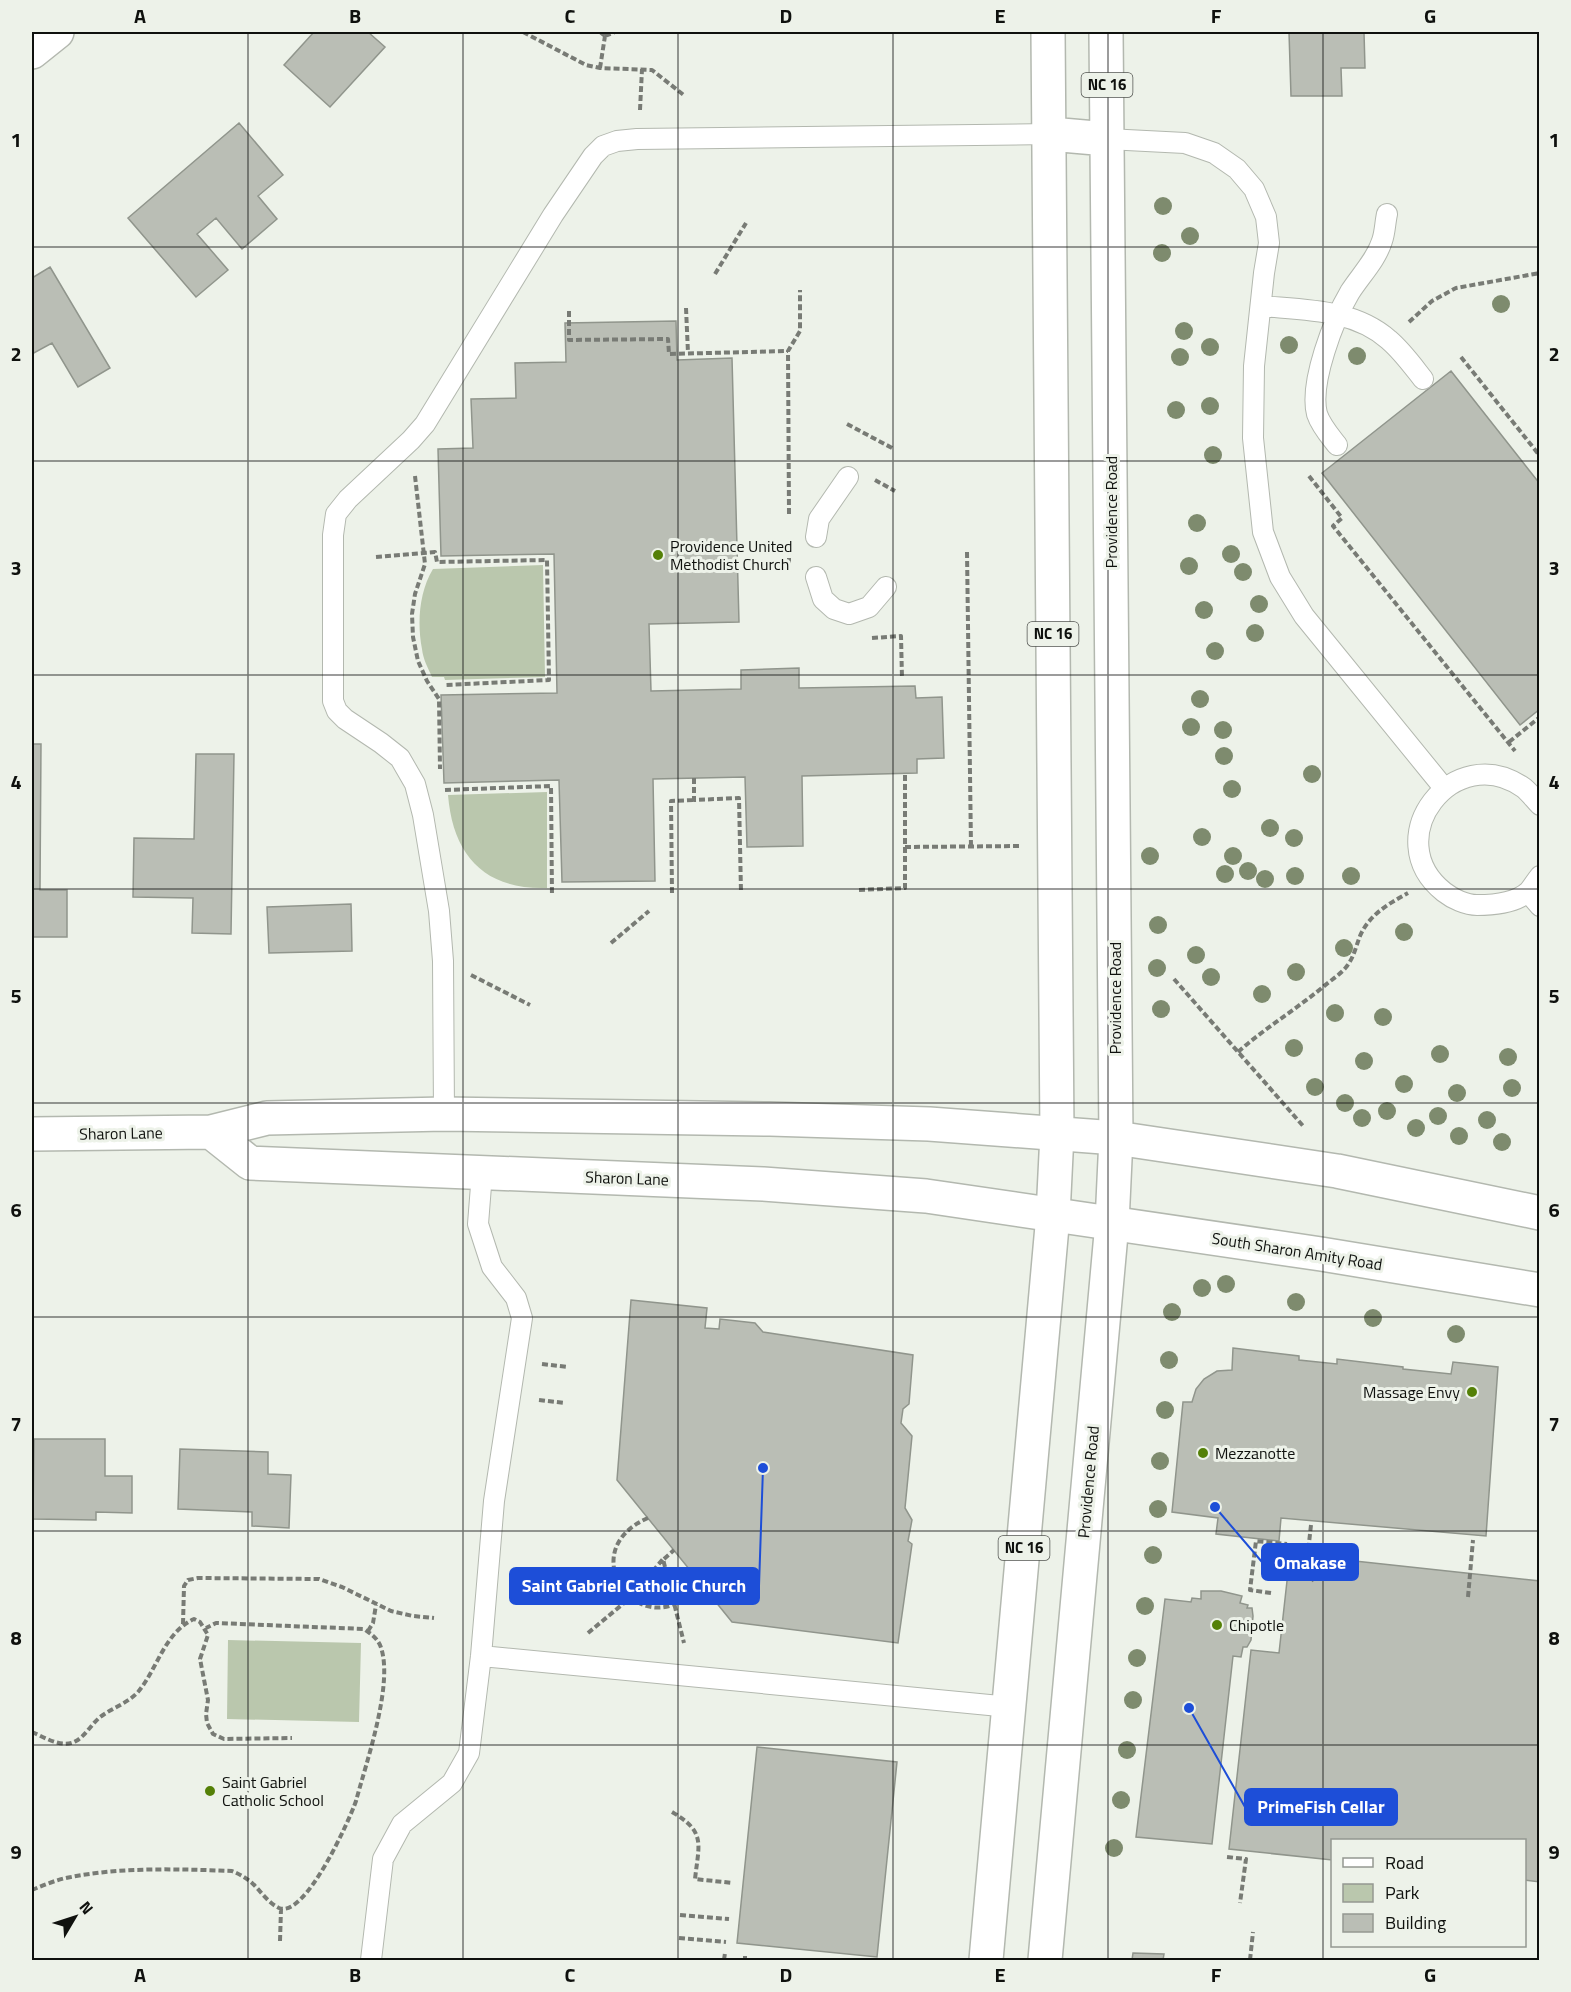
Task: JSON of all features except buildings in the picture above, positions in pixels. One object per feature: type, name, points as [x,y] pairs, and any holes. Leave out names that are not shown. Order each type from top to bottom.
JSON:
[{"type":"main road","points":[[32,52],[57,32]]},
{"type":"main road","name":"NC 16","points":[[986,1960],[1053,1215],[1057,1134],[1048,32]]},
{"type":"main road","name":"Providence Road","points":[[1045,1960],[1112,1223],[1116,1138],[1106,32]]},
{"type":"main road","points":[[1050,134],[1107,139]]},
{"type":"main road","name":"Sharon Lane","points":[[32,1134],[211,1132],[267,1118],[444,1114],[838,1121],[929,1124],[1057,1134]]},
{"type":"main road","name":"Sharon Lane","points":[[211,1132],[250,1163],[763,1184],[914,1195],[1053,1215]]},
{"type":"main road","points":[[1057,1134],[1116,1138],[1337,1171],[1539,1213]]},
{"type":"main road","name":"South Sharon Amity Road","points":[[1053,1215],[1539,1290]]},
{"type":"lane","points":[[444,1114],[443,961],[440,911],[423,815],[415,784],[400,758],[345,719],[337,711],[333,701],[333,535],[336,514],[348,499],[425,424],[553,215],[593,156],[603,146],[617,141],[637,139],[1050,134]]},
{"type":"lane","points":[[1107,139],[1185,143],[1214,153],[1237,169],[1254,189],[1266,218],[1269,243],[1254,366],[1253,438],[1263,532],[1280,577],[1304,616],[1444,788]]},
{"type":"lane","points":[[1337,445],[1321,424],[1317,413],[1315,398],[1317,379],[1339,315],[1350,292],[1382,242],[1387,214]]},
{"type":"lane","points":[[1261,306],[1333,312],[1367,324],[1388,339],[1423,379]]},
{"type":"lane","points":[[816,537],[819,519],[848,477]]},
{"type":"lane","points":[[816,577],[823,599],[834,609],[849,614],[868,607],[886,587]]},
{"type":"lane","points":[[1536,891],[1494,905],[1472,905],[1452,897],[1435,884],[1423,866],[1418,845],[1420,824],[1429,804],[1444,788],[1463,778],[1485,774],[1506,778],[1525,789],[1539,805]]},
{"type":"lane","points":[[371,1960],[383,1859],[402,1824],[452,1783],[469,1753],[494,1501],[522,1318],[516,1298],[492,1267],[478,1224],[482,1173]]},
{"type":"lane","points":[[480,1656],[1010,1707]]},
{"type":"path","points":[[523,32],[586,65],[600,68],[652,70],[685,96]]},
{"type":"path","points":[[600,32],[605,36]]},
{"type":"path","points":[[605,36],[615,32]]},
{"type":"path","points":[[600,68],[605,36]]},
{"type":"path","points":[[640,111],[642,69]]},
{"type":"path","points":[[715,274],[746,223]]},
{"type":"path","points":[[1406,324],[1432,301],[1456,288],[1539,273]]},
{"type":"path","points":[[800,290],[800,331]]},
{"type":"path","points":[[686,308],[688,353]]},
{"type":"path","points":[[568,311],[569,340],[668,339],[669,354],[788,351]]},
{"type":"path","points":[[1461,357],[1539,456]]},
{"type":"path","points":[[847,424],[894,449]]},
{"type":"path","points":[[414,474],[425,564],[412,614],[413,637],[418,661],[438,699],[440,778]]},
{"type":"path","points":[[1309,476],[1342,518],[1333,526],[1509,742],[1515,750],[1514,756]]},
{"type":"path","points":[[376,557],[435,552],[437,562],[547,560],[549,680],[446,685]]},
{"type":"path","points":[[967,552],[971,847]]},
{"type":"path","points":[[1509,742],[1539,717]]},
{"type":"path","points":[[859,890],[905,888],[905,774]]},
{"type":"path","points":[[694,778],[694,800]]},
{"type":"path","points":[[441,790],[551,786],[552,896]]},
{"type":"path","points":[[672,893],[670,801],[739,798],[741,892]]},
{"type":"path","points":[[905,847],[1031,846]]},
{"type":"path","points":[[1238,1052],[1263,1030],[1311,997],[1340,973],[1353,958],[1361,933],[1369,921],[1379,911],[1416,888]]},
{"type":"path","points":[[611,943],[649,911]]},
{"type":"path","points":[[443,961],[530,1005]]},
{"type":"path","points":[[1174,979],[1304,1127]]},
{"type":"path","points":[[648,1518],[634,1524],[616,1545],[613,1559],[614,1573],[620,1587],[630,1598],[644,1606],[659,1608],[674,1606],[688,1598],[698,1585]]},
{"type":"path","points":[[1311,1525],[1306,1570],[1314,1581]]},
{"type":"path","points":[[1468,1597],[1473,1540]]},
{"type":"path","points":[[1271,1593],[1250,1590],[1256,1541],[1287,1544]]},
{"type":"path","points":[[588,1633],[630,1598],[674,1550]]},
{"type":"path","points":[[663,1560],[684,1643]]},
{"type":"path","points":[[183,1624],[184,1586],[188,1580],[198,1578],[318,1579],[342,1587],[376,1605],[412,1616],[434,1618]]},
{"type":"path","points":[[368,1631],[373,1623],[376,1605]]},
{"type":"path","points":[[32,1732],[58,1743],[75,1742],[106,1713],[131,1699],[139,1690],[170,1638],[183,1624],[194,1619],[206,1628],[208,1635],[200,1659],[208,1700],[207,1723],[213,1734],[224,1739],[292,1738]]},
{"type":"path","points":[[32,1890],[68,1877],[94,1873],[232,1871],[244,1876],[281,1909],[289,1908],[297,1903],[321,1873],[351,1816],[356,1801],[384,1685],[384,1659],[380,1645],[374,1635],[364,1629],[216,1623],[206,1628]]},
{"type":"path","points":[[672,1812],[686,1819],[695,1829],[698,1838],[695,1879],[733,1883]]},
{"type":"path","points":[[1227,1857],[1246,1859],[1240,1903]]},
{"type":"path","points":[[280,1941],[281,1909]]},
{"type":"path","points":[[680,1915],[729,1919]]},
{"type":"path","points":[[1250,1960],[1253,1932]]},
{"type":"path","points":[[679,1938],[726,1942]]},
{"type":"path","points":[[724,1960],[725,1953]]},
{"type":"green space","points":[[543,565],[545,677],[445,680],[444,677],[432,677],[420,639],[420,608],[428,578],[433,569]]},
{"type":"green space","points":[[547,792],[547,888],[506,883],[489,875],[476,865],[465,851],[457,835],[448,795]]},
{"type":"green space","points":[[228,1640],[361,1643],[359,1722],[227,1719]]},
{"type":"place","name":"Providence United Methodist Church","points":[[658,555]]},
{"type":"place","name":"Massage Envy","points":[[1472,1392]]},
{"type":"place","name":"Mezzanotte","points":[[1203,1453]]},
{"type":"place","name":"Saint Gabriel Catholic Church","points":[[763,1468]]},
{"type":"place","name":"Omakase","points":[[1215,1507]]},
{"type":"place","name":"Chipotle","points":[[1217,1625]]},
{"type":"place","name":"PrimeFish Cellar","points":[[1189,1708]]},
{"type":"place","name":"Saint Gabriel Catholic School","points":[[210,1791]]}]
